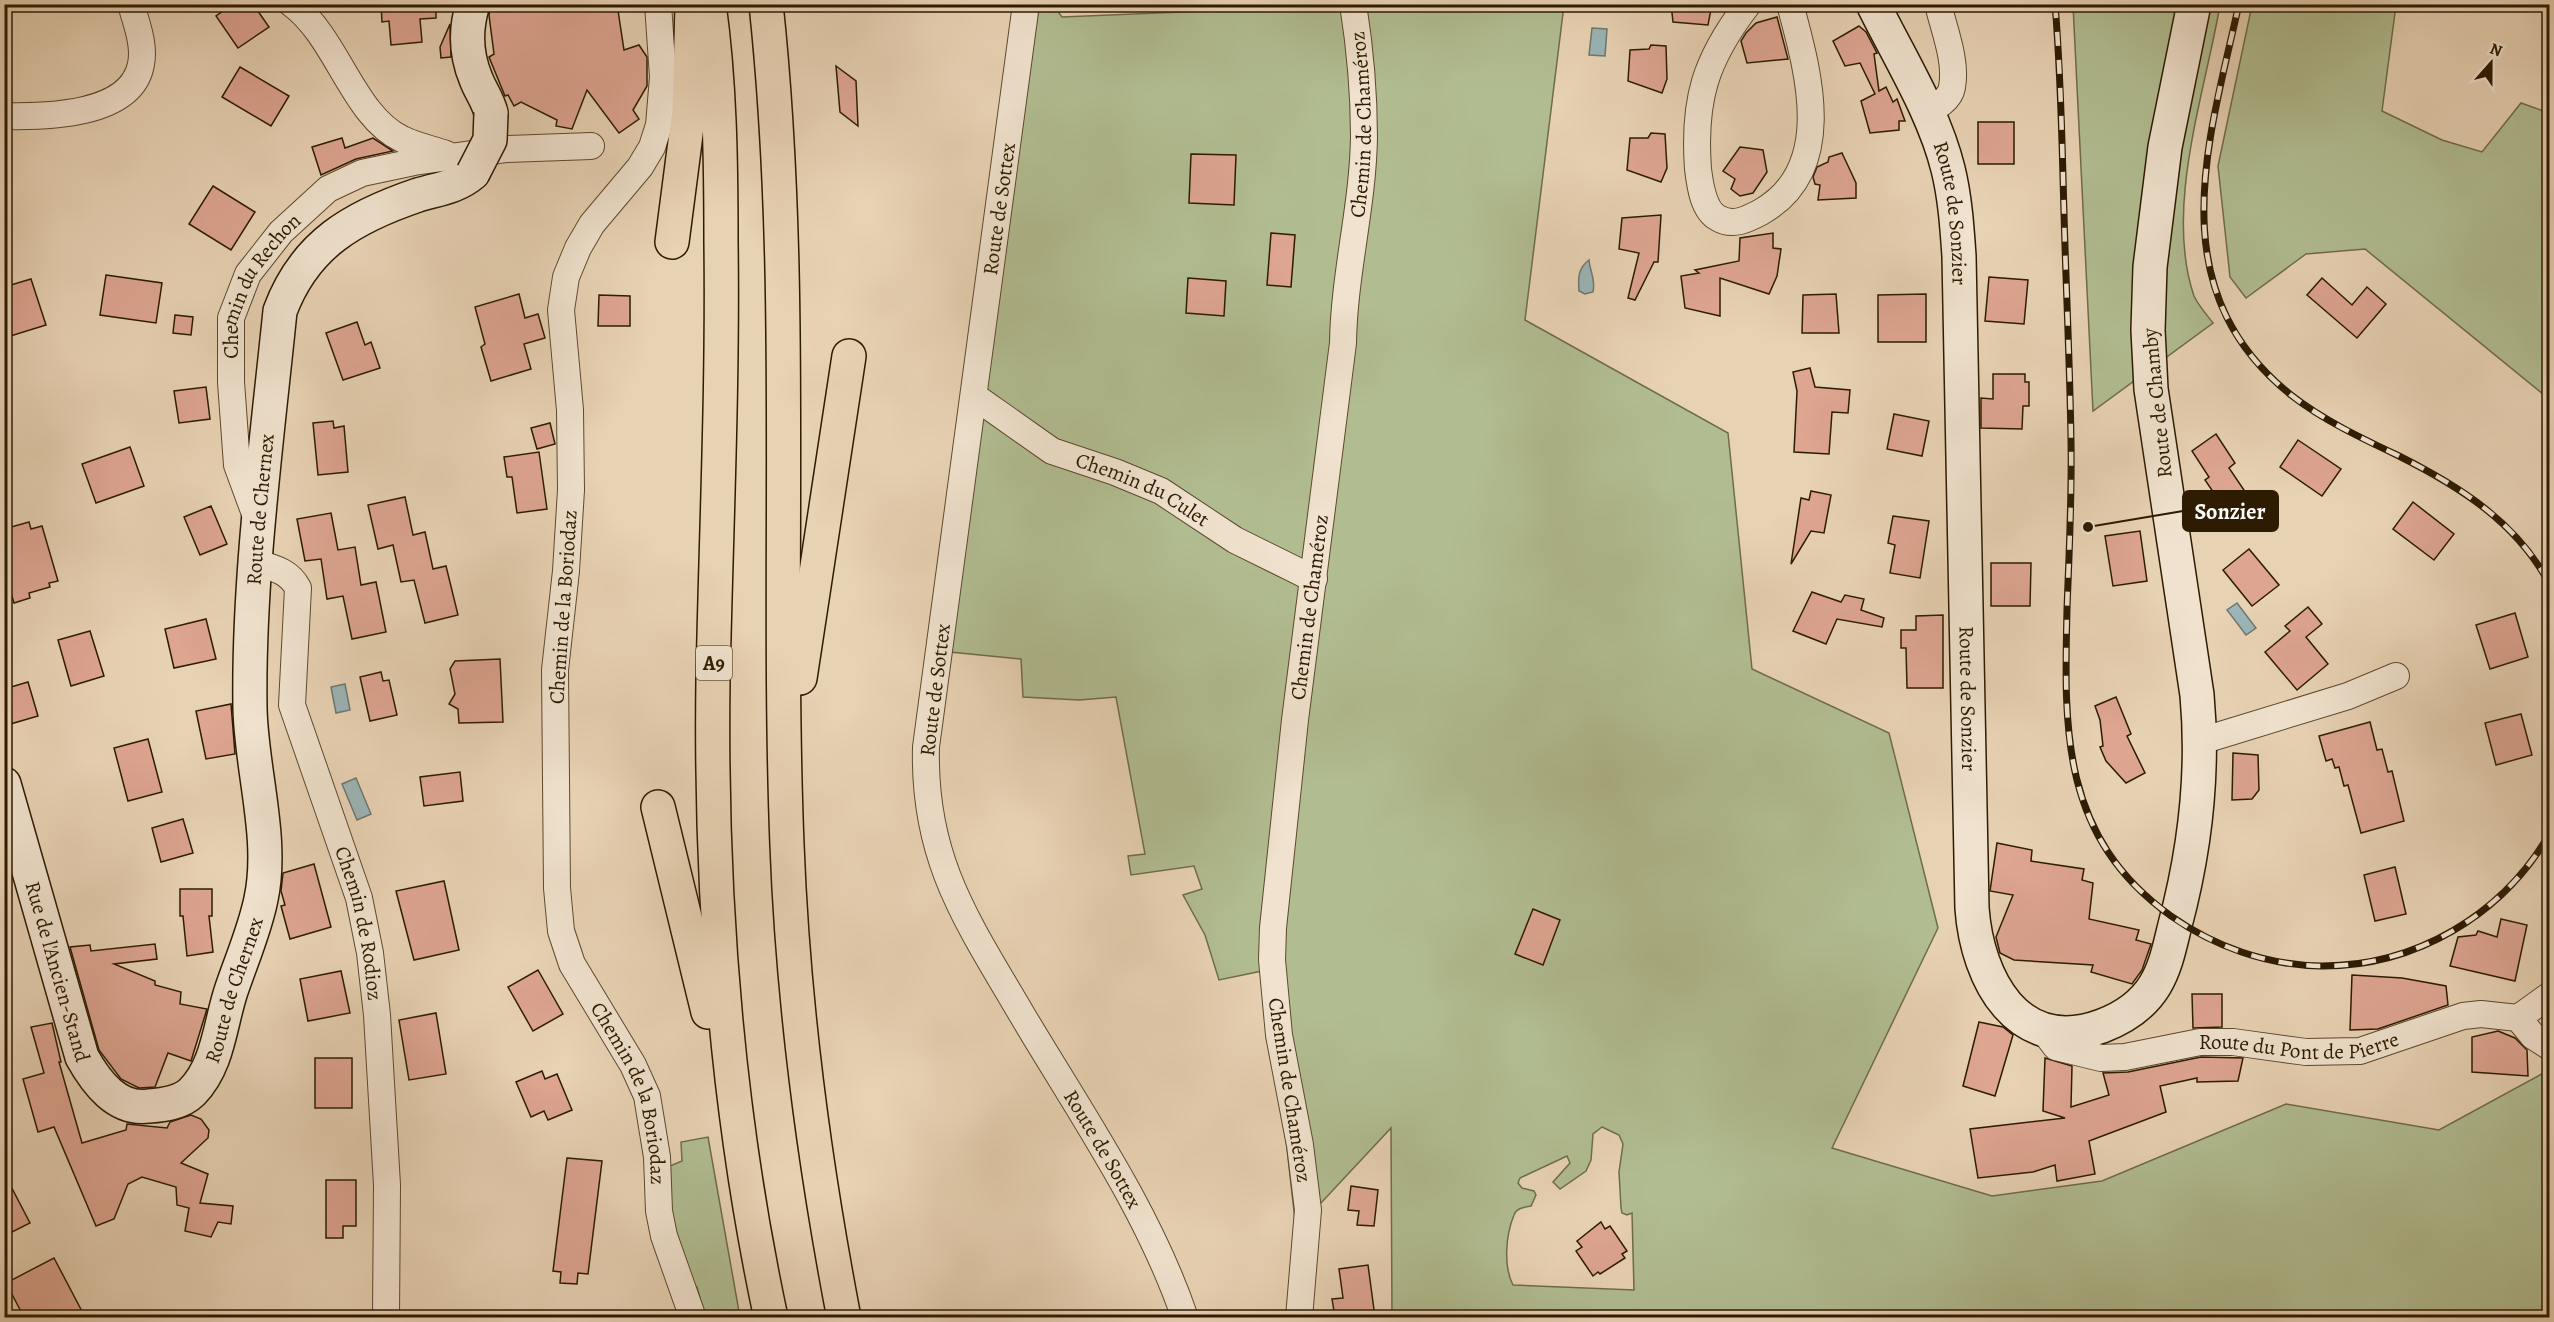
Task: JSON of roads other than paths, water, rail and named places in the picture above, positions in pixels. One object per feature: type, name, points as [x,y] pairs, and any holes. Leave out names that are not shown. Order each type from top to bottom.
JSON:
[{"type":"highway","points":[[672,242],[689,111],[692,4]]},
{"type":"highway","name":"A9","points":[[709,4],[719,138],[722,301],[713,681],[714,820],[722,983],[745,1180],[771,1317]]},
{"type":"highway","points":[[766,4],[774,79],[782,259],[787,847],[803,1044],[818,1164],[844,1317]]},
{"type":"highway","points":[[785,778],[849,357]]},
{"type":"highway","points":[[658,807],[684,908],[745,1180]]},
{"type":"street","points":[[4,116],[30,117],[99,107],[128,90],[137,78],[142,53],[131,4]]},
{"type":"street","points":[[291,4],[309,17],[374,117],[400,139],[462,164],[490,140],[491,114],[488,98],[474,75],[468,51],[468,27],[473,4]]},
{"type":"street","name":"Chemin de la Boriodaz","points":[[658,4],[663,77],[659,125],[652,147],[640,167],[592,224],[578,248],[566,277],[561,310],[570,410],[571,490],[566,571],[555,670],[556,888],[561,931],[572,964],[633,1065],[647,1096],[657,1157],[659,1211],[664,1236],[693,1317]]},
{"type":"street","name":"Route de Sottex","points":[[1026,4],[926,747],[926,778],[935,844],[960,909],[1139,1213],[1185,1317]]},
{"type":"street","name":"Chemin de Chaméroz","points":[[1299,1317],[1308,1209],[1300,1145],[1279,1035],[1272,960],[1295,720],[1314,579],[1364,138],[1359,45],[1353,4]]},
{"type":"street","points":[[1748,4],[1725,33],[1716,52],[1704,87],[1696,130],[1702,194],[1710,211],[1716,218],[1725,222],[1736,222],[1748,218],[1778,199],[1793,185],[1807,151],[1812,110],[1806,63],[1790,4]]},
{"type":"street","name":"Route de Sonzier","points":[[1873,4],[1926,112],[1948,168],[1959,256],[1973,922],[1977,948],[2000,999],[2021,1019],[2043,1030],[2066,1033],[2094,1028],[2116,1020],[2140,1004],[2156,983],[2168,954],[2182,896],[2201,754]]},
{"type":"street","points":[[1926,112],[1944,101],[1952,89],[1952,65],[1938,4]]},
{"type":"street","name":"Route de Chamby","points":[[2194,4],[2165,147],[2150,267],[2148,330],[2151,389],[2195,683],[2201,754]]},
{"type":"street","name":"Chemin du Rechon","points":[[260,525],[237,465],[231,382],[231,318],[249,274],[281,232],[328,189],[362,173],[462,164],[507,149],[591,146]]},
{"type":"street","name":"Route de Chernex","points":[[166,1104],[191,1094],[204,1076],[262,898],[264,837],[250,709],[257,563],[280,311],[291,283],[309,258],[336,233],[381,209],[454,186],[462,164]]},
{"type":"street","name":"Chemin du Culet","points":[[974,396],[1052,451],[1115,472],[1161,491],[1235,540],[1314,579]]},
{"type":"street","name":"Chemin de Rodioz","points":[[257,563],[281,570],[292,578],[298,588],[292,705],[359,898],[370,953],[377,1015],[387,1185],[386,1317]]},
{"type":"street","points":[[2201,754],[2396,676]]},
{"type":"street","name":"Rue de l'Ancien-Stand","points":[[4,784],[82,1057],[101,1086],[125,1104],[140,1108],[166,1104]]},
{"type":"street","points":[[2550,995],[2518,1018],[2533,1036],[2550,1047]]},
{"type":"street","name":"Route du Pont de Pierre","points":[[2043,1030],[2056,1047],[2101,1058],[2125,1057],[2200,1042],[2233,1042],[2306,1052],[2360,1052],[2463,1016],[2481,1014],[2518,1018]]},
{"type":"water","points":[[1592,28],[1607,29],[1605,56],[1589,55]]},
{"type":"water","points":[[1589,260],[1594,288],[1593,292],[1585,294],[1579,291],[1579,278],[1583,266]]},
{"type":"water","points":[[2237,603],[2256,628],[2246,635],[2227,610]]},
{"type":"water","points":[[345,684],[350,710],[336,713],[331,687]]},
{"type":"water","points":[[356,778],[371,814],[357,820],[342,784]]},
{"type":"railway","points":[[2055,4],[2061,109],[2071,442],[2067,697],[2070,739],[2077,779],[2089,816],[2108,852],[2135,885],[2171,916],[2205,937],[2261,958],[2320,966],[2355,964],[2389,957],[2422,946],[2453,931],[2508,889],[2531,862],[2550,833]]},
{"type":"railway","points":[[2239,4],[2215,109],[2207,161],[2204,212],[2208,261],[2223,309],[2250,353],[2291,395],[2342,428],[2420,467],[2464,493],[2503,524],[2521,542],[2550,585]]},
{"type":"place","name":"Sonzier","points":[[2088,527]]}]
